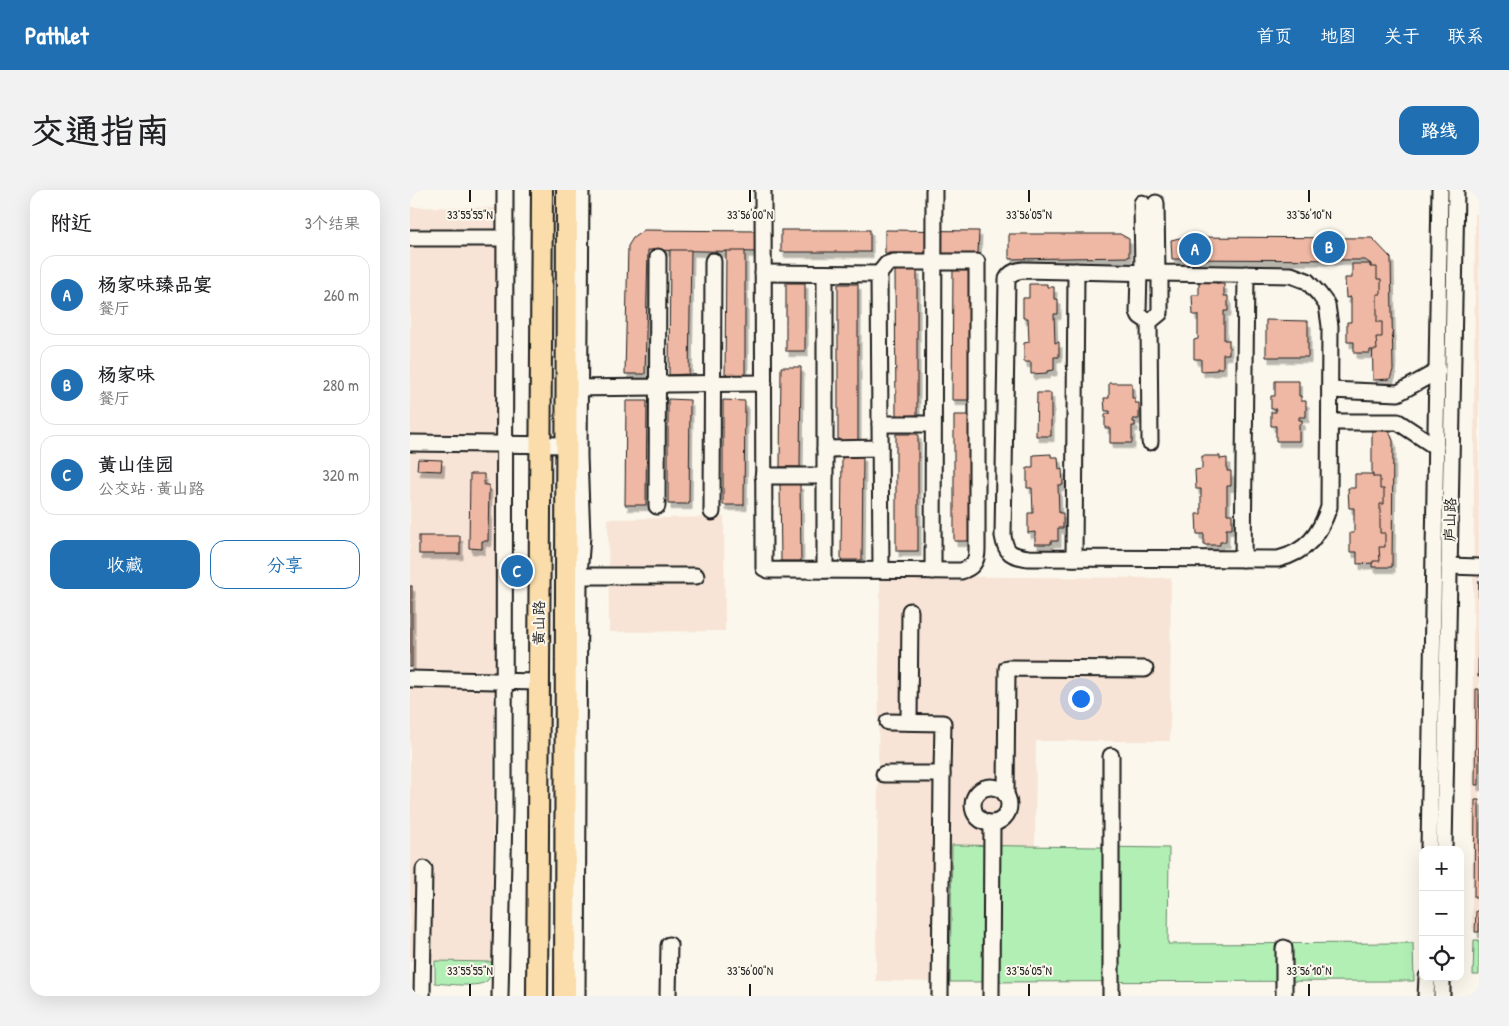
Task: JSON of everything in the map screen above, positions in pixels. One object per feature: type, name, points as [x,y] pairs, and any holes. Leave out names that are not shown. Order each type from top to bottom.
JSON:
[{"type":"main road","name":"黄山路","points":[[537,996],[542,190]]},
{"type":"main road","name":"黄山路","points":[[564,996],[572,576],[566,445],[573,388],[567,190]]},
{"type":"street","points":[[500,996],[504,812],[505,190]]},
{"type":"street","points":[[577,996],[572,576],[582,536],[579,456],[573,388],[581,190]]},
{"type":"street","points":[[763,190],[764,568],[768,570],[961,571],[968,569],[974,564],[978,550],[977,262],[893,262],[888,264],[879,274],[881,570]]},
{"type":"street","points":[[933,571],[934,190]]},
{"type":"street","name":"庐山路","points":[[1429,846],[1440,190]]},
{"type":"street","name":"庐山路","points":[[1444,846],[1456,190]]},
{"type":"street","points":[[1149,200],[1150,272],[1160,313],[1149,322]]},
{"type":"street","points":[[410,238],[505,238]]},
{"type":"street","points":[[657,506],[658,257]]},
{"type":"street","points":[[712,512],[714,261]]},
{"type":"street","points":[[1024,270],[1076,271],[1291,275],[1307,282],[1327,305],[1330,326],[1329,506],[1317,535],[1299,551],[1278,559],[1028,558],[1015,556],[1009,552],[1005,546],[1003,536],[1007,279],[1010,274],[1024,270]]},
{"type":"street","points":[[1074,558],[1076,271]]},
{"type":"street","points":[[1149,322],[1140,316],[1138,312],[1150,272]]},
{"type":"street","points":[[763,273],[879,274]]},
{"type":"street","points":[[825,274],[825,570]]},
{"type":"street","points":[[1243,559],[1246,274]]},
{"type":"street","points":[[1149,322],[1150,442]]},
{"type":"street","points":[[1330,390],[1398,393],[1438,371]]},
{"type":"street","points":[[573,388],[658,387],[667,391],[713,388],[764,388]]},
{"type":"street","points":[[1330,422],[1398,422],[1436,448]]},
{"type":"street","points":[[880,424],[933,424]]},
{"type":"street","points":[[410,443],[566,445]]},
{"type":"street","points":[[825,449],[880,448]]},
{"type":"street","points":[[763,476],[825,476]]},
{"type":"street","points":[[1449,566],[1479,567]]},
{"type":"street","points":[[572,576],[696,576]]},
{"type":"street","points":[[909,722],[910,611]]},
{"type":"street","points":[[1006,794],[996,788],[984,788],[975,797],[974,810],[976,816],[986,823],[992,824],[1007,815],[1010,805],[1006,794],[1007,668],[1144,669]]},
{"type":"street","points":[[410,679],[539,682]]},
{"type":"street","points":[[888,722],[943,723],[940,996]]},
{"type":"street","points":[[1111,756],[1111,996]]},
{"type":"street","points":[[884,774],[942,774]]},
{"type":"street","points":[[991,996],[992,824]]},
{"type":"street","points":[[422,996],[424,869]]},
{"type":"street","points":[[668,996],[669,945]]},
{"type":"street","points":[[1284,948],[1284,996]]},
{"type":"street","points":[[1426,996],[1427,981]]},
{"type":"street","points":[[1442,981],[1442,996]]},
{"type":"shaded area","points":[[410,207],[498,208],[492,962],[410,961]]},
{"type":"shaded area","points":[[1475,214],[1479,214],[1479,929],[1472,929]]},
{"type":"shaded area","points":[[724,517],[725,631],[609,632],[608,519]]},
{"type":"shaded area","points":[[880,576],[1171,578],[1170,741],[1036,741],[1035,847],[952,845],[950,982],[876,981]]},
{"type":"green space","points":[[952,845],[1169,848],[1168,944],[1413,943],[1414,981],[950,982]]},
{"type":"green space","points":[[1474,940],[1479,940],[1479,975],[1473,975]]},
{"type":"green space","points":[[435,961],[492,962],[491,974],[487,981],[477,984],[435,983]]},
{"type":"building","points":[[644,230],[758,231],[759,252],[648,250],[645,374],[625,374],[628,246],[633,238]]},
{"type":"building","points":[[781,230],[870,230],[870,252],[781,252]]},
{"type":"building","points":[[885,230],[979,231],[978,254],[885,253]]},
{"type":"building","points":[[1009,234],[1120,234],[1129,239],[1129,257],[1009,259]]},
{"type":"building","points":[[1184,237],[1372,238],[1391,258],[1393,370],[1390,379],[1373,380],[1371,264],[1365,260],[1172,259],[1171,240]]},
{"type":"building","points":[[670,250],[691,250],[689,374],[669,375]]},
{"type":"building","points":[[726,251],[745,251],[745,378],[725,377]]},
{"type":"building","points":[[1352,264],[1370,264],[1370,267],[1377,267],[1377,279],[1381,279],[1381,294],[1377,294],[1377,322],[1382,322],[1382,337],[1376,337],[1377,350],[1370,350],[1370,353],[1354,353],[1354,342],[1347,342],[1347,322],[1351,322],[1351,297],[1346,298],[1345,278],[1352,278]]},
{"type":"building","points":[[895,269],[917,269],[917,415],[896,416]]},
{"type":"building","points":[[953,269],[972,269],[971,400],[952,400]]},
{"type":"building","points":[[1199,281],[1217,281],[1217,284],[1224,284],[1224,296],[1228,296],[1228,311],[1224,311],[1224,340],[1229,340],[1229,354],[1223,354],[1223,368],[1217,368],[1217,370],[1201,371],[1201,359],[1194,359],[1194,340],[1198,339],[1198,315],[1193,315],[1192,295],[1199,295]]},
{"type":"building","points":[[786,283],[805,283],[805,351],[786,351]]},
{"type":"building","points":[[838,284],[858,284],[858,441],[838,441]]},
{"type":"building","points":[[1029,284],[1047,284],[1047,287],[1054,287],[1054,299],[1058,299],[1058,314],[1054,314],[1055,343],[1059,342],[1059,357],[1054,357],[1054,370],[1047,371],[1047,373],[1031,374],[1031,362],[1024,362],[1024,343],[1029,342],[1028,318],[1023,318],[1023,298],[1029,298]]},
{"type":"building","points":[[1266,320],[1308,321],[1308,357],[1266,357]]},
{"type":"building","points":[[781,367],[801,367],[800,467],[780,467]]},
{"type":"building","points":[[1275,381],[1299,381],[1299,396],[1301,396],[1301,401],[1306,401],[1306,417],[1299,417],[1299,420],[1302,420],[1302,424],[1299,424],[1299,441],[1276,441],[1276,426],[1271,426],[1271,412],[1276,412],[1276,409],[1271,409],[1271,396],[1275,396]]},
{"type":"building","points":[[1109,383],[1132,383],[1132,398],[1135,398],[1135,403],[1139,403],[1139,419],[1133,419],[1135,426],[1132,426],[1132,443],[1110,443],[1110,428],[1105,428],[1105,414],[1110,414],[1110,411],[1105,411],[1104,398],[1109,398]]},
{"type":"building","points":[[1037,393],[1051,393],[1051,436],[1036,436]]},
{"type":"building","points":[[668,399],[690,400],[689,504],[668,504]]},
{"type":"building","points":[[723,400],[745,401],[744,505],[723,505]]},
{"type":"building","points":[[626,401],[647,401],[646,505],[625,505]]},
{"type":"building","points":[[954,415],[973,415],[972,541],[954,541]]},
{"type":"building","points":[[1372,430],[1389,431],[1393,441],[1392,567],[1372,567]]},
{"type":"building","points":[[896,434],[918,434],[918,551],[896,551]]},
{"type":"building","points":[[1051,454],[1051,457],[1058,457],[1059,470],[1062,469],[1063,485],[1058,485],[1059,513],[1063,513],[1063,528],[1058,528],[1058,541],[1051,541],[1051,544],[1035,544],[1035,532],[1028,533],[1028,513],[1033,513],[1032,488],[1027,488],[1027,468],[1033,468],[1033,455]]},
{"type":"building","points":[[842,456],[863,456],[862,560],[841,560]]},
{"type":"building","points":[[1202,456],[1220,456],[1220,459],[1227,458],[1227,471],[1231,471],[1231,486],[1227,486],[1227,514],[1232,514],[1232,529],[1226,529],[1226,542],[1220,542],[1220,545],[1204,545],[1204,534],[1197,534],[1196,514],[1201,514],[1201,489],[1196,489],[1195,470],[1202,469]]},
{"type":"building","points":[[418,459],[442,460],[441,471],[417,470]]},
{"type":"building","points":[[470,474],[484,474],[484,485],[489,485],[488,541],[482,541],[482,549],[469,548]]},
{"type":"building","points":[[1355,474],[1373,474],[1373,477],[1380,477],[1380,489],[1384,489],[1384,504],[1380,504],[1380,533],[1385,533],[1385,547],[1379,547],[1380,561],[1373,561],[1373,563],[1357,564],[1357,552],[1350,552],[1350,533],[1354,533],[1354,508],[1349,508],[1348,488],[1355,488]]},
{"type":"building","points":[[780,484],[800,484],[801,561],[781,561]]},
{"type":"building","points":[[419,536],[460,536],[460,554],[419,554]]},
{"type":"building","points":[[1479,580],[1479,677],[1478,677]]},
{"type":"building","points":[[410,586],[412,586],[412,667],[410,667]]},
{"type":"building","points":[[1476,689],[1479,689],[1479,785],[1475,785]]},
{"type":"building","points":[[1475,800],[1479,800],[1479,897],[1474,897]]},
{"type":"building","points":[[1476,911],[1479,911],[1479,932],[1475,932]]},
{"type":"place","name":"杨家味","points":[[1329,247]]},
{"type":"place","name":"杨家味臻品宴","points":[[1195,249]]},
{"type":"place","name":"黄山佳园","points":[[517,571]]}]
